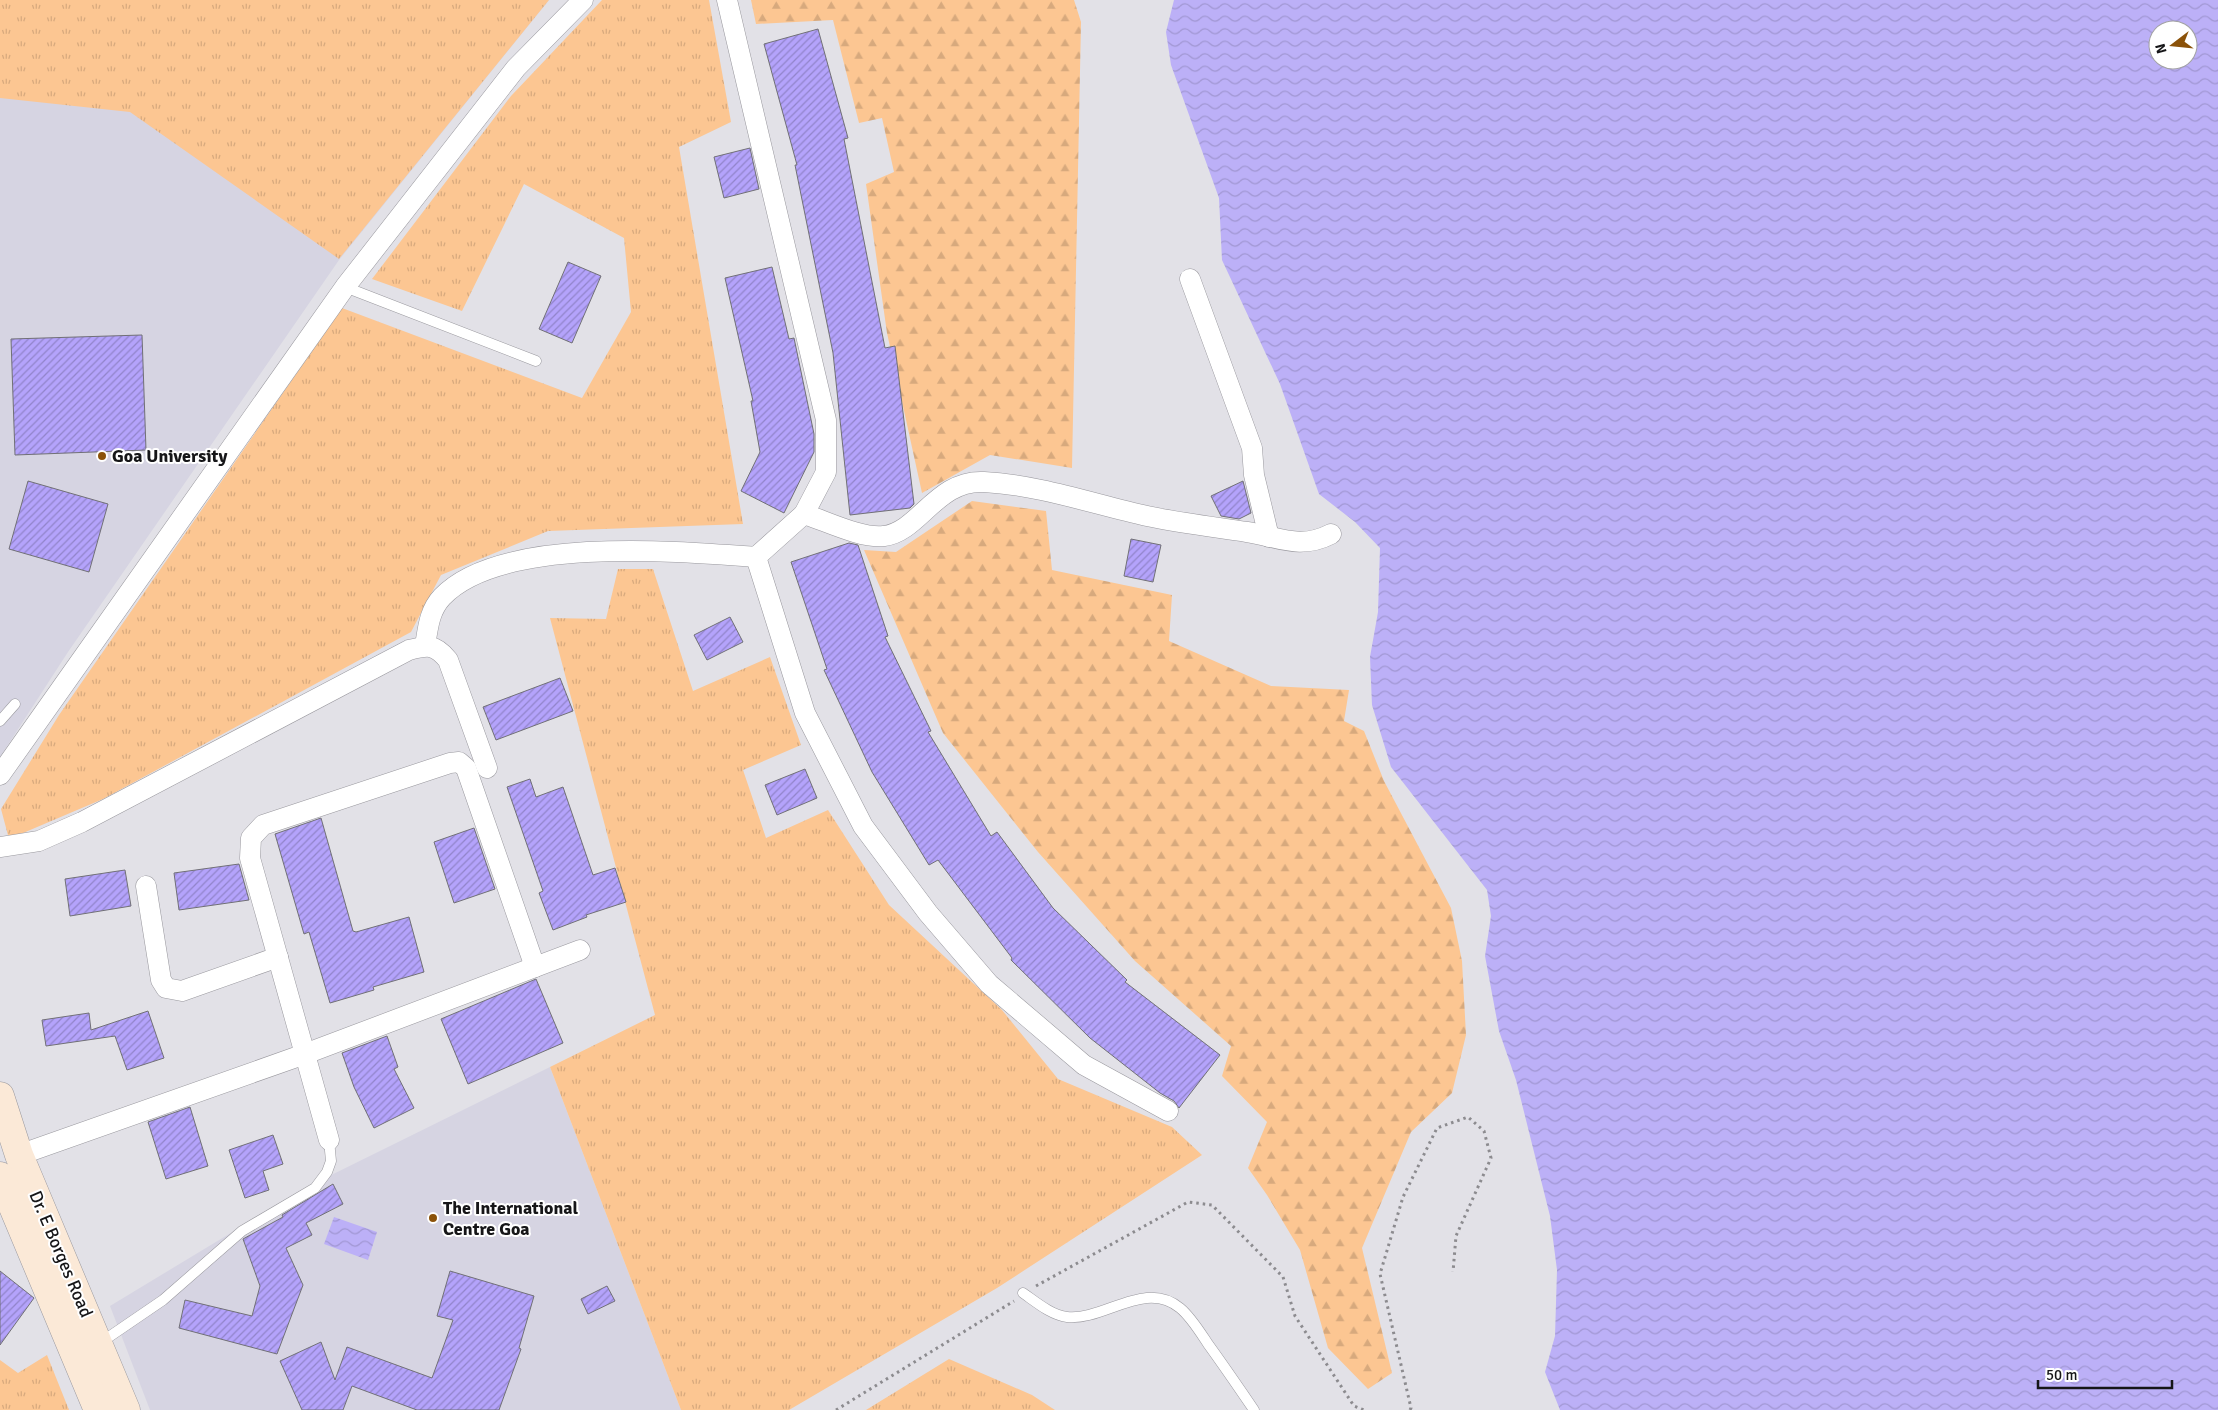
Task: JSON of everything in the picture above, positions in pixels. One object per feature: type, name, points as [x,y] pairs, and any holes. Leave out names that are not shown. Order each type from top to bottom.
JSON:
[{"type":"main road","name":"Dr. E Borges Road","points":[[0,1096],[19,1155],[126,1410]]},
{"type":"main road","name":"Dr. E Borges Road","points":[[0,1176],[98,1410]]},
{"type":"street","points":[[2,768],[345,287],[516,68],[583,0]]},
{"type":"street","points":[[425,646],[429,616],[442,597],[458,584],[484,570],[552,554],[633,552],[756,557],[804,514],[826,472],[826,420],[727,0]]},
{"type":"street","points":[[1190,279],[1252,448],[1254,475],[1269,537]]},
{"type":"street","points":[[804,514],[870,536],[885,536],[899,531],[949,490],[968,483],[983,482],[1066,496],[1147,516],[1291,542],[1306,543],[1331,534]]},
{"type":"street","points":[[756,557],[805,713],[863,826],[922,905],[989,984],[1084,1065],[1168,1110]]},
{"type":"street","points":[[0,847],[40,840],[82,822],[408,650],[425,646],[440,649],[448,660],[486,768]]},
{"type":"street","points":[[329,1140],[250,858],[251,838],[263,826],[450,763],[459,762],[466,768],[535,967]]},
{"type":"street","points":[[146,886],[161,980],[166,988],[182,991],[278,957]]},
{"type":"street","points":[[19,1155],[305,1054],[580,950]]},
{"type":"lane","points":[[345,287],[536,361]]},
{"type":"lane","points":[[0,721],[15,704]]},
{"type":"lane","points":[[99,1344],[163,1300],[242,1231],[315,1188],[327,1172],[331,1160],[329,1140]]},
{"type":"lane","points":[[1023,1294],[1055,1313],[1066,1317],[1082,1316],[1136,1300],[1154,1297],[1168,1300],[1181,1308],[1254,1410]]},
{"type":"path","points":[[1410,1410],[1380,1274],[1404,1197],[1437,1128],[1468,1117],[1484,1131],[1490,1158],[1456,1236],[1453,1272]]},
{"type":"shaded area","name":"Goa University","points":[[0,0],[549,0],[339,260],[68,652],[0,757]]},
{"type":"shaded area","name":"The International Centre Goa","points":[[550,1067],[681,1410],[150,1410],[110,1306],[305,1188]]},
{"type":"green space","points":[[0,0],[549,0],[339,259],[130,112],[0,98]]},
{"type":"green space","points":[[602,0],[709,0],[731,122],[679,147],[743,524],[548,531],[441,575],[411,632],[103,799],[9,839],[1,809],[59,715],[342,308],[582,398],[631,312],[624,238],[524,184],[462,311],[372,279],[511,96]]},
{"type":"green space","points":[[751,0],[1074,0],[1081,22],[1072,468],[990,455],[922,493],[887,333],[866,184],[894,172],[882,118],[859,123],[833,20],[756,24]]},
{"type":"green space","points":[[972,501],[1046,511],[1052,570],[1172,595],[1169,641],[1271,686],[1349,690],[1344,721],[1364,731],[1384,781],[1451,908],[1462,961],[1466,1035],[1452,1093],[1411,1132],[1362,1248],[1392,1373],[1368,1389],[1328,1348],[1300,1250],[1267,1195],[1248,1168],[1267,1122],[1222,1076],[1231,1046],[1135,961],[1038,852],[943,733],[864,550],[896,552]]},
{"type":"green space","points":[[618,569],[653,569],[693,691],[770,657],[801,745],[743,770],[766,838],[828,810],[889,905],[1002,1010],[1058,1079],[1172,1127],[1202,1155],[997,1288],[789,1410],[681,1410],[550,1067],[655,1015],[550,618],[606,619]]},
{"type":"green space","points":[[47,1355],[69,1410],[0,1410],[0,1360],[18,1373]]},
{"type":"green space","points":[[949,1359],[1032,1395],[1055,1410],[866,1410]]},
{"type":"water","points":[[1174,0],[2218,0],[2218,1410],[1560,1410],[1545,1372],[1555,1336],[1557,1270],[1550,1216],[1516,1080],[1499,1031],[1485,956],[1491,916],[1487,890],[1391,767],[1372,705],[1370,657],[1378,612],[1380,548],[1355,522],[1319,494],[1280,384],[1222,260],[1219,198],[1171,65],[1166,32]]},
{"type":"water","points":[[334,1217],[377,1232],[368,1260],[324,1244]]},
{"type":"building","points":[[818,29],[848,138],[844,139],[885,348],[895,346],[914,504],[910,508],[850,515],[833,353],[795,165],[797,165],[764,44]]},
{"type":"building","points":[[750,148],[759,189],[724,198],[714,157]]},
{"type":"building","points":[[568,262],[601,276],[572,343],[539,329]]},
{"type":"building","points":[[772,267],[789,339],[794,338],[814,434],[814,452],[784,513],[741,491],[760,452],[751,401],[753,401],[725,278]]},
{"type":"building","points":[[142,335],[146,450],[15,455],[11,339]]},
{"type":"building","points":[[28,481],[108,504],[89,572],[9,549]]},
{"type":"building","points":[[1243,481],[1251,513],[1239,519],[1221,516],[1211,496]]},
{"type":"building","points":[[1131,539],[1161,545],[1153,582],[1124,576]]},
{"type":"building","points":[[849,543],[858,545],[888,636],[885,637],[931,731],[928,732],[991,836],[997,832],[1053,908],[1127,980],[1125,982],[1220,1055],[1179,1108],[1174,1101],[1160,1093],[1090,1038],[1011,960],[1012,958],[938,860],[929,865],[872,772],[824,670],[827,669],[791,562]]},
{"type":"building","points":[[730,617],[743,642],[707,660],[694,635]]},
{"type":"building","points":[[560,678],[573,711],[496,740],[483,707]]},
{"type":"building","points":[[805,769],[817,798],[777,815],[765,785]]},
{"type":"building","points":[[530,779],[536,797],[563,787],[593,875],[615,868],[626,902],[586,915],[587,917],[553,930],[539,893],[543,891],[507,787]]},
{"type":"building","points":[[321,818],[353,931],[356,932],[409,917],[424,972],[373,987],[374,990],[330,1003],[309,932],[304,934],[275,834]]},
{"type":"building","points":[[474,828],[495,889],[454,903],[434,842]]},
{"type":"building","points":[[239,864],[249,900],[179,910],[174,873]]},
{"type":"building","points":[[125,870],[131,906],[70,916],[65,879]]},
{"type":"building","points":[[536,979],[563,1043],[468,1084],[441,1019]]},
{"type":"building","points":[[148,1011],[164,1058],[127,1070],[115,1036],[46,1046],[42,1020],[89,1013],[91,1030]]},
{"type":"building","points":[[387,1036],[398,1067],[394,1069],[414,1108],[374,1128],[354,1087],[342,1053]]},
{"type":"building","points":[[190,1107],[208,1166],[166,1179],[148,1122]]},
{"type":"building","points":[[273,1135],[283,1164],[263,1171],[269,1190],[245,1198],[229,1150]]},
{"type":"building","points":[[333,1184],[343,1204],[306,1223],[312,1235],[286,1248],[303,1285],[277,1354],[179,1328],[185,1300],[252,1316],[260,1286],[243,1239],[283,1217],[282,1215]]},
{"type":"building","points":[[0,1271],[34,1298],[0,1345]]},
{"type":"building","points":[[450,1271],[534,1296],[519,1348],[521,1349],[499,1410],[417,1410],[352,1386],[343,1410],[302,1410],[280,1361],[321,1342],[335,1380],[347,1347],[432,1378],[453,1320],[437,1316]]},
{"type":"building","points":[[607,1286],[615,1301],[588,1314],[581,1299]]},
{"type":"place","name":"Goa University","points":[[102,456]]},
{"type":"place","name":"The International Centre Goa","points":[[433,1218]]}]
